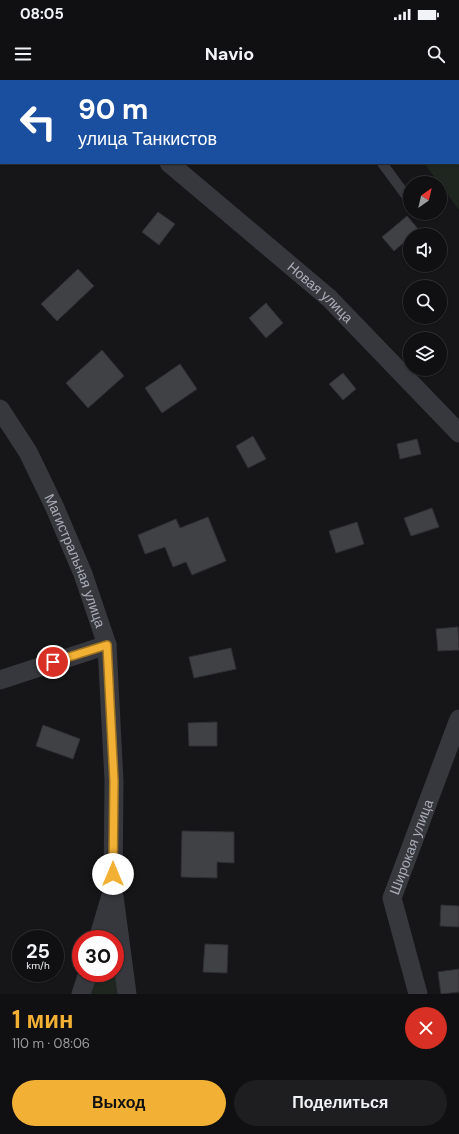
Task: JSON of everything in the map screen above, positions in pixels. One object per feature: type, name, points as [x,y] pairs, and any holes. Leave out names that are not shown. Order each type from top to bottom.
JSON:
[{"type":"street","name":"Новая улица","points":[[170,164],[329,298],[459,433]]},
{"type":"street","name":"Магистральная улица","points":[[0,409],[28,452],[55,508],[83,574],[107,645],[114,781],[113,889],[101,930]]},
{"type":"street","points":[[0,680],[107,645]]},
{"type":"street","name":"Широкая улица","points":[[418,994],[392,898],[459,719]]},
{"type":"street","points":[[113,889],[127,994]]},
{"type":"street","points":[[81,994],[85,982]]},
{"type":"lane","points":[[383,164],[403,192]]},
{"type":"shaded area","points":[[425,164],[459,164],[459,210],[447,194],[447,176],[434,176]]},
{"type":"shaded area","points":[[91,982],[118,982],[121,994],[87,994]]},
{"type":"building","points":[[158,212],[175,224],[159,245],[142,232]]},
{"type":"building","points":[[403,219],[410,220],[417,228],[403,228],[403,243],[394,251],[382,237]]},
{"type":"building","points":[[78,269],[94,286],[57,321],[41,304]]},
{"type":"building","points":[[266,303],[283,323],[266,338],[249,318]]},
{"type":"building","points":[[102,350],[124,376],[88,408],[66,383]]},
{"type":"building","points":[[180,364],[197,389],[162,413],[145,388]]},
{"type":"building","points":[[343,373],[356,389],[343,400],[329,384]]},
{"type":"building","points":[[253,436],[266,459],[248,468],[236,446]]},
{"type":"building","points":[[417,439],[421,454],[400,459],[397,444]]},
{"type":"building","points":[[432,508],[439,527],[411,536],[404,518]]},
{"type":"building","points":[[208,517],[226,561],[192,575],[186,562],[173,567],[165,547],[145,554],[138,535],[176,519],[180,528]]},
{"type":"building","points":[[357,522],[364,544],[336,553],[329,531]]},
{"type":"building","points":[[458,627],[459,650],[438,651],[436,629]]},
{"type":"building","points":[[231,648],[236,669],[194,678],[189,657]]},
{"type":"building","points":[[217,722],[217,746],[189,746],[188,723]]},
{"type":"building","points":[[43,725],[80,739],[73,759],[36,746]]},
{"type":"building","points":[[182,831],[234,832],[234,863],[217,862],[217,878],[181,877]]},
{"type":"building","points":[[441,905],[459,906],[459,927],[440,926]]},
{"type":"building","points":[[205,944],[228,945],[227,973],[203,972]]},
{"type":"building","points":[[459,969],[459,992],[441,994],[438,972]]},
{"type":"route","points":[[53,662],[107,645],[114,781],[113,874]]}]
